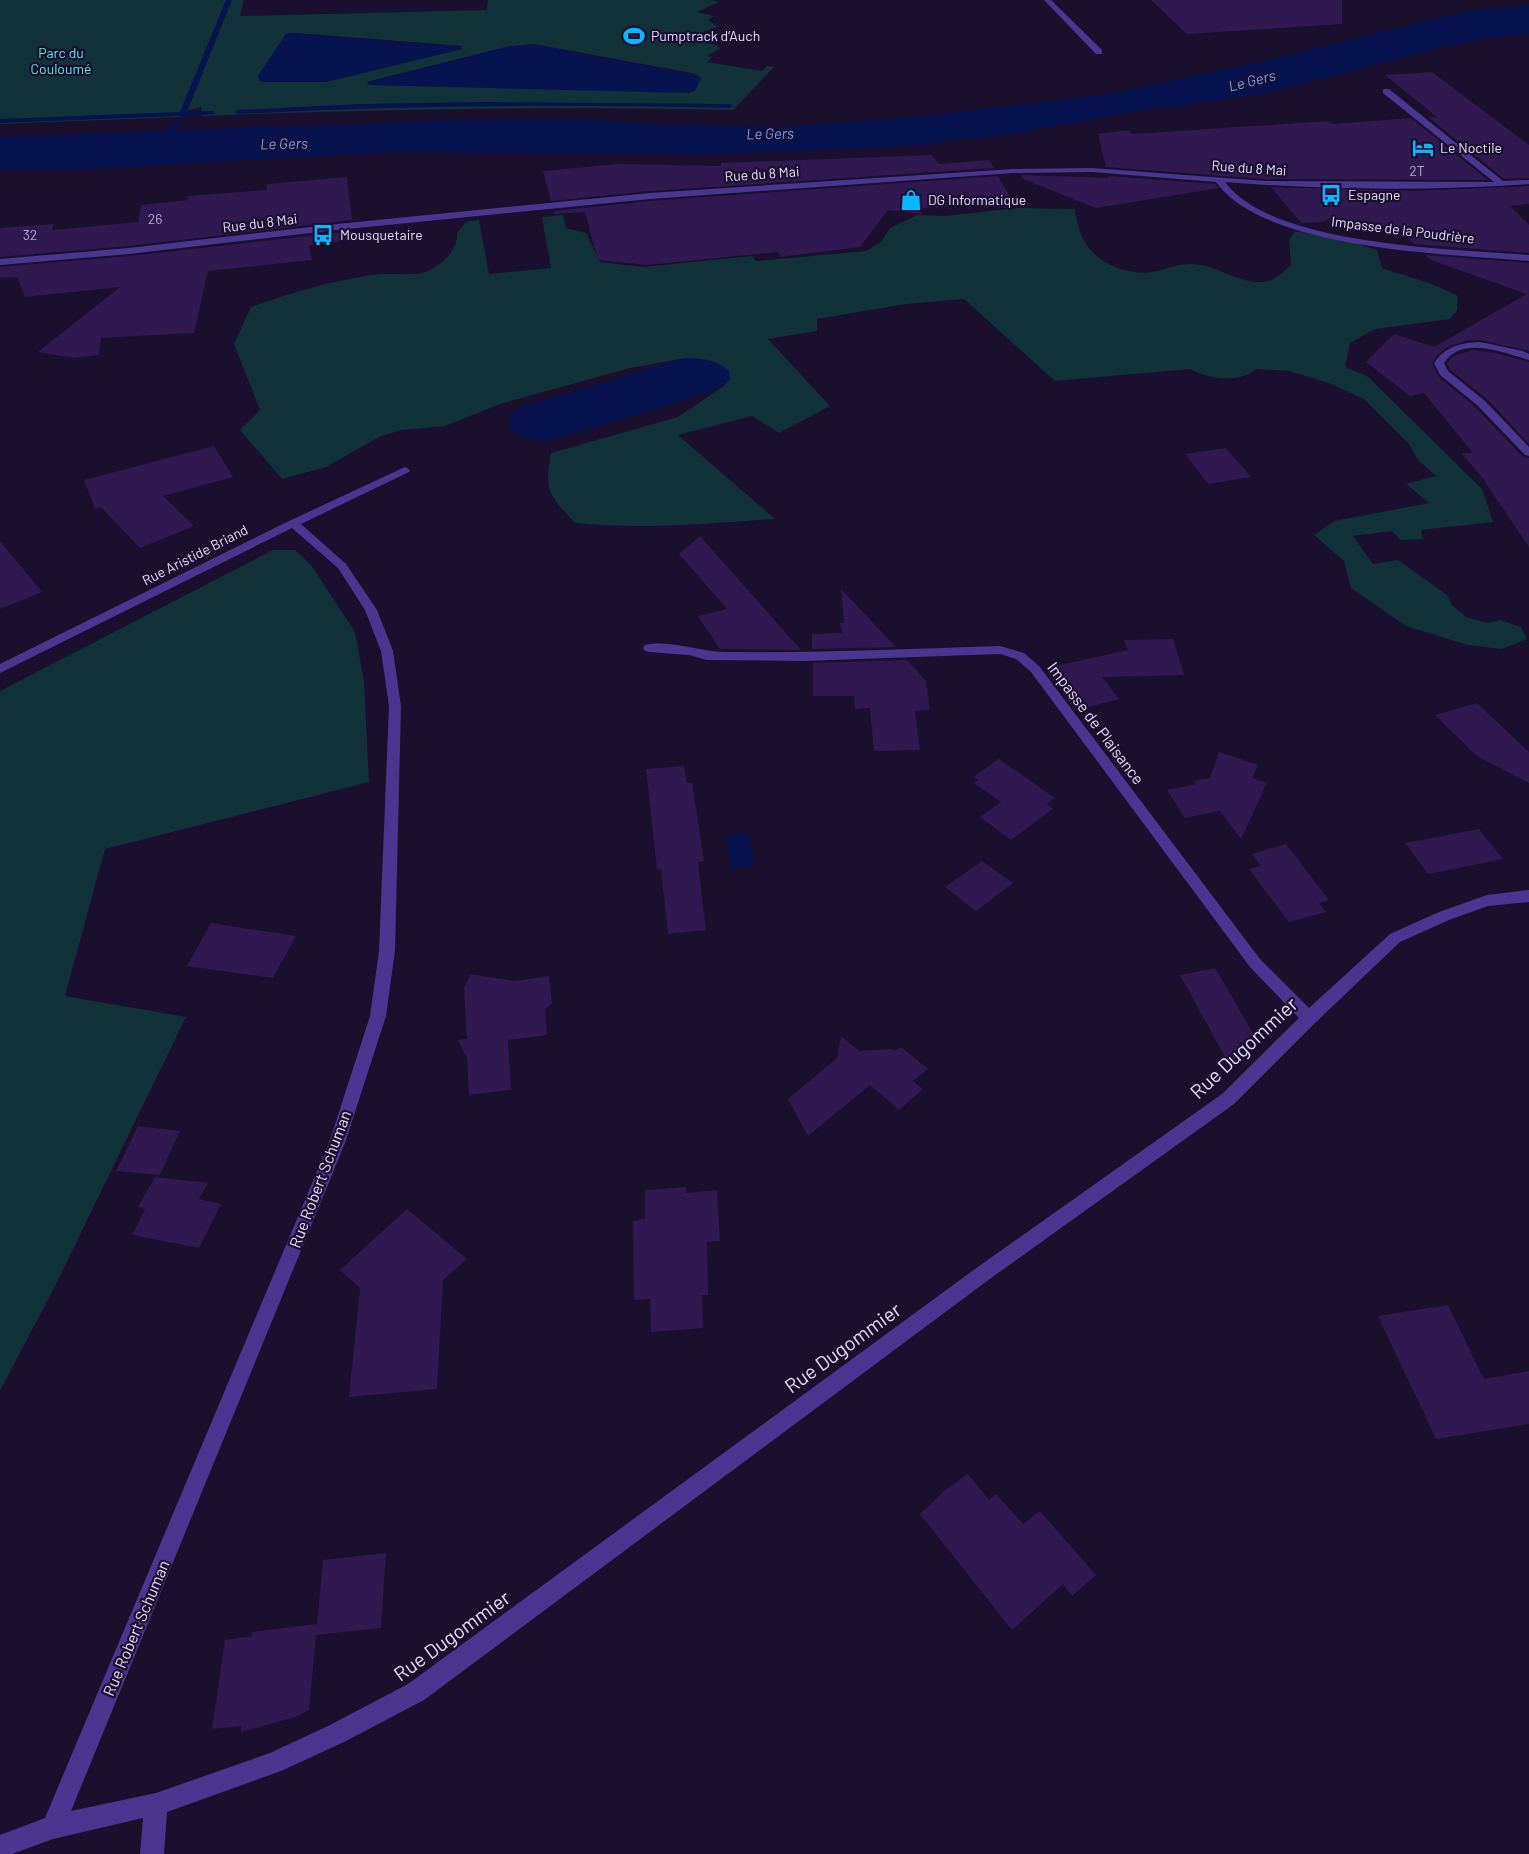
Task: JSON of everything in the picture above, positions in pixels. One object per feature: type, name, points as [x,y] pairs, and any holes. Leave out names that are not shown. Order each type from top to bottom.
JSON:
[{"type":"street","points":[[1047,0],[1099,52]]},
{"type":"street","points":[[1386,91],[1502,184]]},
{"type":"street","name":"Rue du 8 Mai","points":[[0,262],[129,251],[507,210],[809,184],[1067,169],[1338,185],[1529,182]]},
{"type":"street","name":"Impasse de la Poudrière","points":[[1218,179],[1234,199],[1255,211],[1307,230],[1386,244],[1529,258]]},
{"type":"street","points":[[1529,357],[1501,348],[1472,346],[1451,349],[1442,355],[1439,363],[1444,373],[1481,403],[1529,453]]},
{"type":"street","name":"Rue Aristide Briand","points":[[0,669],[293,523],[405,470]]},
{"type":"street","name":"Rue Robert Schuman","points":[[53,1827],[337,1143],[378,1016],[387,951],[395,706],[387,651],[371,610],[342,566],[293,523]]},
{"type":"street","name":"Impasse de Plaisance","points":[[649,648],[688,651],[707,656],[804,657],[1000,650],[1020,656],[1035,669],[1256,963],[1309,1018]]},
{"type":"street","name":"Rue Dugommier","points":[[0,1847],[53,1827],[156,1804],[273,1763],[336,1734],[416,1692],[971,1282],[1228,1099],[1309,1018],[1395,938],[1444,916],[1487,901],[1529,896]]},
{"type":"street","points":[[152,1854],[156,1804]]},
{"type":"green space","name":"Parc du Couloumé","points":[[0,0],[244,0],[240,16],[487,10],[488,0],[711,0],[719,2],[697,12],[714,16],[708,20],[718,27],[700,33],[712,37],[706,41],[721,48],[707,56],[712,57],[707,62],[762,71],[767,66],[774,67],[733,110],[468,109],[202,116],[201,107],[182,112],[180,117],[0,124]],"holes":[[[290,33],[461,46],[461,49],[324,82],[263,82]],[[533,44],[697,74],[367,82],[506,47]]]},
{"type":"green space","points":[[1019,208],[1074,209],[1082,236],[1092,252],[1119,269],[1140,273],[1196,264],[1249,281],[1268,281],[1279,276],[1291,265],[1289,240],[1295,231],[1355,243],[1377,250],[1382,268],[1458,296],[1457,310],[1450,319],[1375,329],[1350,343],[1345,367],[1367,376],[1482,489],[1493,522],[1421,530],[1423,539],[1401,540],[1391,531],[1353,536],[1373,564],[1398,560],[1447,595],[1452,605],[1466,617],[1488,623],[1500,620],[1521,627],[1527,639],[1502,649],[1468,645],[1406,626],[1351,588],[1344,561],[1314,535],[1334,521],[1429,503],[1406,484],[1436,476],[1418,460],[1409,444],[1364,399],[1329,383],[1289,371],[1256,369],[1249,374],[1233,378],[1215,377],[1190,369],[1055,381],[964,299],[906,304],[817,319],[817,331],[768,339],[830,406],[779,433],[752,416],[678,435],[775,519],[650,526],[575,523],[554,499],[548,476],[551,453],[678,417],[724,386],[686,358],[630,368],[500,404],[445,426],[401,430],[379,437],[326,467],[282,479],[240,430],[260,410],[234,344],[251,307],[296,292],[341,281],[379,274],[423,273],[448,256],[455,245],[457,233],[466,222],[479,220],[489,274],[551,268],[542,217],[563,215],[566,228],[586,233],[600,262],[643,267],[752,256],[756,261],[866,251],[881,242],[890,228],[917,215],[945,216]]},
{"type":"green space","points":[[273,550],[295,550],[311,565],[355,632],[364,681],[369,782],[105,849],[65,996],[186,1017],[54,1288],[0,1391],[0,691]]},
{"type":"water","name":"Le Gers","points":[[1529,5],[1529,34],[1488,38],[1444,47],[1263,94],[1127,113],[1016,133],[903,147],[709,154],[392,152],[88,169],[0,169],[0,137],[461,120],[596,120],[648,124],[785,127],[915,117],[1104,95],[1248,65],[1433,19],[1471,11]]},
{"type":"water","points":[[286,34],[461,46],[461,49],[324,82],[263,82],[259,80],[258,76]]},
{"type":"water","points":[[533,44],[697,75],[701,78],[695,91],[688,93],[369,85],[367,82],[506,47]]},
{"type":"water","points":[[686,358],[704,359],[719,364],[729,371],[730,379],[724,386],[712,392],[552,440],[522,436],[508,425],[511,414],[521,407]]},
{"type":"water","points":[[749,833],[754,866],[731,868],[726,835]]},
{"type":"building","points":[[1151,0],[1342,0],[1342,24],[1187,34]]},
{"type":"building","points":[[1432,72],[1529,145],[1529,178],[1504,179],[1428,117],[1437,117],[1385,75]]},
{"type":"building","points":[[1411,118],[1488,180],[1265,179],[1106,167],[1098,134],[1128,130],[1132,134]]},
{"type":"building","points":[[932,155],[939,164],[989,160],[994,168],[650,191],[551,201],[543,171],[618,164],[721,166],[721,163]]},
{"type":"building","points":[[1022,175],[1109,178],[1108,176],[1215,184],[1219,188],[1096,208],[1021,178]]},
{"type":"building","points":[[998,176],[1014,203],[923,208],[921,214],[888,210],[860,247],[780,257],[778,252],[647,265],[598,260],[585,212],[555,214],[554,211],[650,201]]},
{"type":"building","points":[[347,177],[352,220],[129,246],[0,257],[0,228],[54,224],[52,230],[138,222],[141,205],[188,200],[188,196],[267,190],[267,184]]},
{"type":"building","points":[[1529,186],[1529,204],[1510,206],[1529,225],[1529,253],[1414,244],[1398,228],[1338,230],[1330,218],[1323,222],[1301,223],[1271,187],[1415,191]]},
{"type":"building","points":[[354,231],[355,240],[309,245],[312,260],[208,271],[194,333],[101,338],[99,355],[73,358],[38,352],[120,287],[25,297],[17,277],[0,278],[0,267],[129,256]]},
{"type":"building","points":[[1425,255],[1529,263],[1529,351],[1480,340],[1466,341],[1447,347],[1432,364],[1439,377],[1475,407],[1523,457],[1529,458],[1529,547],[1481,476],[1461,453],[1473,453],[1424,393],[1410,396],[1366,362],[1394,334],[1434,347],[1527,294],[1431,260]]},
{"type":"building","points":[[1473,350],[1529,362],[1529,444],[1487,399],[1450,370],[1447,363],[1453,356]]},
{"type":"building","points":[[214,446],[233,477],[163,496],[194,526],[140,548],[101,507],[95,509],[84,480]]},
{"type":"building","points":[[1226,448],[1251,477],[1208,484],[1185,454]]},
{"type":"building","points":[[700,536],[801,650],[720,649],[698,616],[727,609],[679,554]]},
{"type":"building","points":[[0,541],[42,592],[0,609]]},
{"type":"building","points":[[841,589],[896,647],[812,649],[812,634],[842,633],[840,623],[844,623]]},
{"type":"building","points":[[1173,639],[1184,675],[1102,677],[1119,699],[1081,709],[1051,667],[1128,650],[1124,640]]},
{"type":"building","points":[[907,660],[926,681],[930,710],[915,711],[920,750],[874,751],[870,708],[855,709],[854,696],[813,696],[813,663]]},
{"type":"building","points":[[1477,703],[1529,752],[1529,783],[1477,756],[1435,715]]},
{"type":"building","points":[[1219,752],[1258,765],[1252,778],[1267,783],[1241,839],[1220,811],[1185,818],[1167,790],[1196,784],[1194,781],[1210,778]]},
{"type":"building","points":[[999,759],[1055,798],[1047,804],[1053,809],[1011,840],[980,817],[1001,802],[974,783],[978,780],[973,777]]},
{"type":"building","points":[[684,766],[687,783],[692,783],[704,861],[698,862],[706,930],[668,934],[661,869],[657,869],[646,769]]},
{"type":"building","points":[[1479,829],[1503,859],[1428,874],[1405,843]]},
{"type":"building","points":[[1286,844],[1329,900],[1319,903],[1326,912],[1289,922],[1249,869],[1261,866],[1252,854]]},
{"type":"building","points":[[982,861],[1013,883],[976,911],[945,887]]},
{"type":"building","points":[[211,923],[296,936],[273,978],[187,966]]},
{"type":"building","points":[[1215,968],[1256,1038],[1228,1062],[1180,975]]},
{"type":"building","points":[[471,974],[514,981],[549,976],[552,1004],[545,1009],[547,1035],[508,1040],[511,1090],[469,1095],[467,1059],[458,1040],[467,1039],[464,988]]},
{"type":"building","points":[[841,1036],[859,1051],[892,1049],[895,1051],[901,1047],[928,1069],[913,1081],[923,1089],[899,1110],[870,1085],[808,1136],[788,1099],[837,1058]]},
{"type":"building","points":[[138,1126],[180,1131],[160,1175],[116,1171]]},
{"type":"building","points":[[155,1177],[208,1183],[199,1199],[221,1204],[199,1248],[132,1235],[145,1209],[138,1207]]},
{"type":"building","points":[[686,1187],[686,1193],[717,1190],[720,1241],[707,1242],[708,1295],[702,1295],[703,1328],[651,1332],[650,1299],[634,1300],[633,1221],[645,1219],[645,1190]]},
{"type":"building","points":[[407,1209],[467,1259],[443,1280],[437,1389],[349,1397],[360,1288],[340,1270]]},
{"type":"building","points":[[1448,1305],[1484,1379],[1529,1371],[1529,1424],[1436,1439],[1378,1316]]},
{"type":"building","points":[[968,1474],[989,1500],[996,1494],[1023,1524],[1040,1511],[1096,1575],[1072,1596],[1063,1584],[1012,1630],[920,1514],[944,1491]]},
{"type":"building","points":[[386,1553],[381,1628],[316,1635],[323,1560]]},
{"type":"building","points":[[317,1624],[309,1710],[295,1717],[241,1732],[241,1726],[212,1729],[225,1640],[252,1636],[252,1632]]},
{"type":"waterway","points":[[183,114],[229,0]]},
{"type":"waterway","points":[[238,112],[361,106],[484,104],[730,106]]},
{"type":"waterway","points":[[183,114],[213,113]]},
{"type":"waterway","points":[[0,121],[183,114]]},
{"type":"waterway","points":[[179,122],[169,130],[184,135]]},
{"type":"place","name":"Pumptrack d’Auch","points":[[634,36]]},
{"type":"place","name":"Le Noctile","points":[[1423,148]]},
{"type":"place","name":"Espagne","points":[[1331,195]]},
{"type":"place","name":"DG Informatique","points":[[911,200]]},
{"type":"place","name":"Mousquetaire","points":[[323,235]]}]
